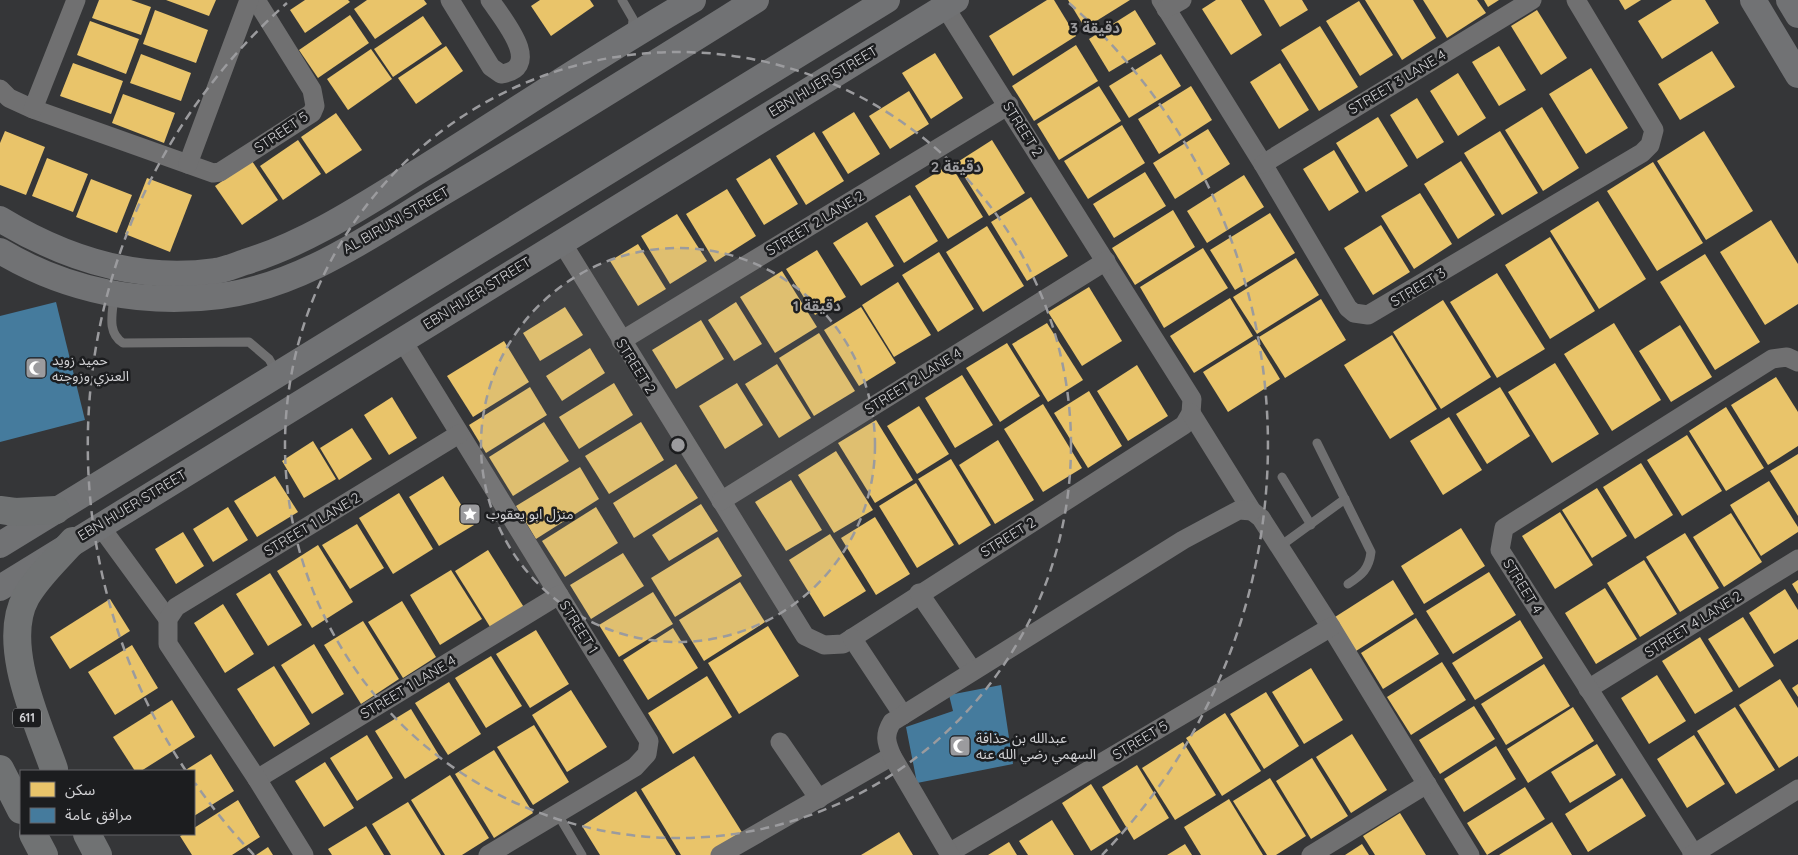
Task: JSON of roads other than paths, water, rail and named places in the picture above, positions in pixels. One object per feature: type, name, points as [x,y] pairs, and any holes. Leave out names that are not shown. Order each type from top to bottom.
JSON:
[{"type":"main road","name":"AL BIRUNI STREET","points":[[0,219],[38,240],[73,255],[110,267],[158,273],[216,271],[264,256],[358,210],[480,134],[629,37],[692,0]]},
{"type":"main road","name":"AL BIRUNI STREET","points":[[0,251],[24,266],[72,285],[114,295],[166,300],[184,299],[221,296],[273,284],[320,264],[469,177],[756,0]]},
{"type":"main road","points":[[0,545],[886,0]]},
{"type":"main road","points":[[1789,0],[1798,15]]},
{"type":"main road","points":[[1761,1],[1798,76]]},
{"type":"main road","name":"EBN HIJER STREET","points":[[0,588],[950,3]]},
{"type":"main road","points":[[749,86],[744,99],[746,108],[764,117]]},
{"type":"main road","points":[[706,112],[715,113],[726,121],[730,131],[729,139]]},
{"type":"main road","points":[[480,134],[479,141],[484,154],[496,161]]},
{"type":"main road","points":[[452,151],[459,153],[468,163],[469,177]]},
{"type":"main road","points":[[0,510],[15,512],[56,510]]},
{"type":"main road","points":[[54,770],[16,653],[18,615],[25,598],[37,581],[73,542]]},
{"type":"main road","name":"611","points":[[0,665],[54,770]]},
{"type":"main road","points":[[0,769],[20,808]]},
{"type":"main road","points":[[34,835],[44,855]]},
{"type":"main road","points":[[88,835],[98,855]]},
{"type":"street","points":[[33,109],[76,0]]},
{"type":"street","points":[[188,164],[249,0]]},
{"type":"street","name":"STREET 5","points":[[0,89],[14,101],[33,109],[213,173],[225,169],[312,113],[315,106],[312,90],[256,0]]},
{"type":"street","points":[[450,0],[491,67],[501,74],[507,73],[512,71],[521,60],[521,48],[490,0]]},
{"type":"street","name":"STREET 3 LANE 4","points":[[1263,164],[1532,0]]},
{"type":"street","name":"STREET 3","points":[[1170,3],[1348,308],[1362,314],[1374,312],[1642,153],[1650,145],[1654,130],[1576,0]]},
{"type":"street","name":"STREET 2","points":[[561,241],[621,341],[805,636],[824,645],[843,644],[919,593],[1184,425],[1191,414],[1192,399],[1009,106],[950,3]]},
{"type":"street","name":"STREET 2 LANE 2","points":[[621,341],[1009,106]]},
{"type":"street","name":"STREET 2 LANE 4","points":[[721,501],[1106,261]]},
{"type":"street","name":"STREET 1","points":[[402,340],[649,741],[650,747],[647,754],[635,767],[488,855]]},
{"type":"street","name":"STREET 4","points":[[1699,853],[1588,688],[1500,550],[1504,528],[1772,359],[1787,357],[1798,362]]},
{"type":"street","points":[[1191,414],[1252,511],[1261,518],[1331,627],[1470,855]]},
{"type":"street","name":"STREET 1 LANE 2","points":[[168,619],[176,608],[460,434]]},
{"type":"street","points":[[852,638],[903,715],[972,670],[1183,540],[1239,510],[1252,511]]},
{"type":"street","points":[[100,526],[168,619],[168,644],[257,779],[304,855]]},
{"type":"street","name":"STREET 4 LANE 2","points":[[1588,688],[1798,560]]},
{"type":"street","points":[[919,593],[972,670]]},
{"type":"street","name":"STREET 1 LANE 4","points":[[257,779],[559,596]]},
{"type":"street","name":"STREET 5","points":[[903,715],[892,722],[886,731],[886,742],[892,756],[950,854],[1331,627]]},
{"type":"street","points":[[780,742],[819,799]]},
{"type":"street","points":[[720,855],[892,756]]},
{"type":"street","points":[[1311,855],[1427,784]]},
{"type":"street","points":[[1699,853],[1798,789]]},
{"type":"lane","points":[[622,0],[632,19],[629,37]]},
{"type":"lane","points":[[114,295],[111,329],[114,337],[123,343],[250,342],[269,359],[278,374]]},
{"type":"lane","points":[[1317,443],[1371,552],[1369,563],[1362,575],[1348,584]]},
{"type":"lane","points":[[1282,478],[1310,525]]},
{"type":"lane","points":[[1279,547],[1345,500]]},
{"type":"lane","points":[[557,813],[582,855]]},
{"type":"place","name":"حميد زويد العنزي وزوجته","points":[[36,368]]},
{"type":"place","name":"منزل ابو يعقوب","points":[[470,514]]},
{"type":"place","name":"عبدالله بن حذافة السهمي رضي الله عنه","points":[[960,746]]}]
